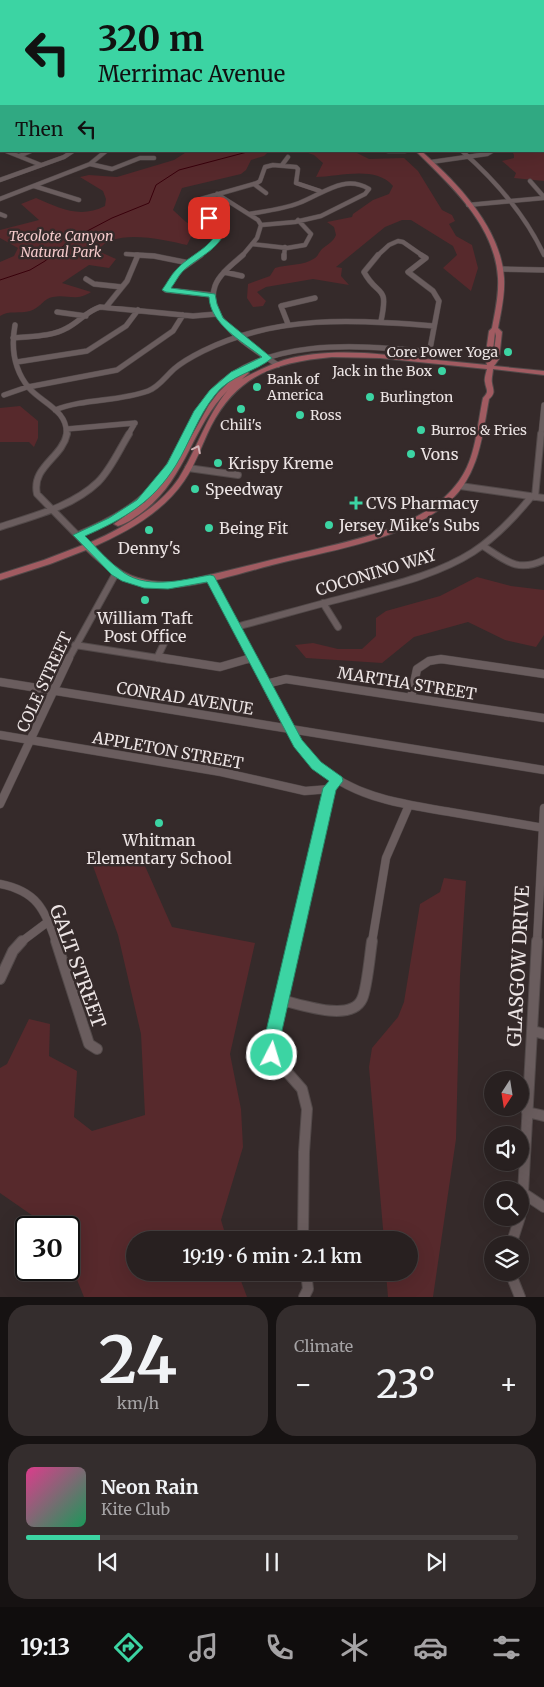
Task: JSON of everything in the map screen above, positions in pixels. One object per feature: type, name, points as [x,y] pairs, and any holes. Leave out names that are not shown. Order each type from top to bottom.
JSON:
[{"type":"main road","points":[[83,540],[116,573],[126,578],[156,586],[178,585],[381,534],[424,514],[460,486],[469,472],[476,452],[486,398],[490,393],[488,382],[490,365],[488,359],[492,331],[495,330],[500,294],[500,269],[494,245],[486,230],[468,204],[431,162],[419,152]]},
{"type":"main road","points":[[0,571],[34,561],[83,540],[123,522],[139,510],[164,488],[204,416],[221,392],[236,379],[272,362],[306,353],[348,349],[433,356],[544,373]]},
{"type":"main road","points":[[0,577],[40,564],[83,540],[129,525],[146,513],[172,491],[188,468],[224,399],[243,382],[272,362],[348,354],[544,368]]},
{"type":"main road","points":[[182,458],[188,468]]},
{"type":"street","points":[[9,152],[41,165]]},
{"type":"street","points":[[19,156],[29,152]]},
{"type":"street","points":[[0,180],[64,157],[71,152]]},
{"type":"street","points":[[0,200],[90,164],[99,159],[105,152]]},
{"type":"street","points":[[463,152],[509,201],[530,227],[544,255]]},
{"type":"street","points":[[431,162],[490,152]]},
{"type":"street","points":[[282,165],[288,157]]},
{"type":"street","points":[[90,164],[112,169],[140,158],[154,158]]},
{"type":"street","points":[[213,295],[170,291],[167,289],[180,270],[210,248],[223,230],[196,210],[193,206],[197,200],[254,184],[260,181],[265,167],[273,165],[298,169],[296,183],[320,192]]},
{"type":"street","points":[[530,180],[544,198]]},
{"type":"street","points":[[254,184],[266,193]]},
{"type":"street","points":[[217,194],[249,214],[262,225],[323,216],[350,199],[365,194],[369,189],[363,185],[334,186],[301,202],[249,214]]},
{"type":"street","points":[[34,186],[79,200]]},
{"type":"street","points":[[468,204],[544,198]]},
{"type":"street","points":[[252,244],[296,248],[307,243],[310,232],[298,220]]},
{"type":"street","points":[[262,225],[261,231],[252,244],[224,272],[214,288],[213,304],[217,314],[226,326],[272,362]]},
{"type":"street","points":[[381,321],[385,302],[383,293],[366,278],[364,272],[367,265],[398,240],[426,258],[408,272],[433,291],[438,298],[439,309],[430,349],[433,356]]},
{"type":"street","points":[[284,258],[285,247]]},
{"type":"street","points":[[126,254],[190,263]]},
{"type":"street","points":[[106,307],[127,282],[138,255]]},
{"type":"street","points":[[500,269],[544,270]]},
{"type":"street","points":[[224,272],[242,276]]},
{"type":"street","points":[[86,279],[94,284],[122,287]]},
{"type":"street","points":[[288,324],[281,306],[315,298]]},
{"type":"street","points":[[13,338],[64,330],[86,316],[93,308],[106,307],[198,316],[217,314]]},
{"type":"street","points":[[17,362],[87,351],[126,326],[138,310]]},
{"type":"street","points":[[57,312],[86,316]]},
{"type":"street","points":[[4,395],[27,387],[62,379],[117,370],[173,331],[183,315]]},
{"type":"street","points":[[55,410],[75,403],[148,391],[185,361],[204,350],[239,336],[288,324],[327,320],[381,321],[434,326]]},
{"type":"street","points":[[15,325],[13,353],[27,387],[55,410],[64,420],[67,429],[65,444],[40,471],[34,483],[37,494],[83,540],[141,502],[172,464],[199,411],[213,392],[234,374],[323,347],[365,345],[424,351],[430,349]]},
{"type":"street","name":"COCONINO WAY","points":[[236,626],[400,583],[440,569],[483,546],[500,534],[533,497],[544,405]]},
{"type":"street","points":[[0,527],[51,508],[84,493],[98,481],[134,423],[67,429]]},
{"type":"street","points":[[188,468],[238,475]]},
{"type":"street","points":[[460,486],[544,498]]},
{"type":"street","points":[[483,546],[517,566],[527,568],[544,560]]},
{"type":"street","name":"COLE STREET","points":[[0,804],[75,645],[116,573]]},
{"type":"street","points":[[210,578],[290,729],[306,755],[337,781],[369,795],[409,805],[544,828]]},
{"type":"street","points":[[323,603],[338,627]]},
{"type":"street","points":[[157,658],[167,637]]},
{"type":"street","points":[[75,645],[220,667],[252,658]]},
{"type":"street","points":[[411,698],[417,669],[429,662],[441,660],[544,674]]},
{"type":"street","name":"MARTHA STREET","points":[[266,684],[286,679],[544,718]]},
{"type":"street","name":"CONRAD AVENUE","points":[[0,682],[544,770]]},
{"type":"street","name":"APPLETON STREET","points":[[0,735],[220,772],[305,791],[330,788]]},
{"type":"street","points":[[303,1231],[304,1152],[307,1108],[302,1089],[272,1055],[271,1044],[330,788],[337,781]]},
{"type":"street","points":[[280,1000],[336,1012],[353,1009],[362,1000],[386,858],[409,805]]},
{"type":"street","name":"GLASGOW DRIVE","points":[[529,1085],[540,957],[544,808]]},
{"type":"street","name":"GALT STREET","points":[[0,884],[24,891],[41,904],[49,921],[89,1044],[97,1049]]},
{"type":"street","points":[[0,979],[12,951],[26,936],[49,921]]},
{"type":"street","points":[[533,1031],[544,1034]]},
{"type":"street","points":[[529,1112],[544,1116]]},
{"type":"street","name":"GLASGOW DRIVE","points":[[524,1181],[527,1116]]},
{"type":"street","points":[[529,1197],[544,1207]]},
{"type":"street","points":[[304,1297],[308,1289],[307,1281]]},
{"type":"street","points":[[514,1281],[520,1297]]},
{"type":"green space","name":"Tecolote Canyon Natural Park","points":[[186,152],[268,152],[264,156],[251,160],[246,170],[241,174],[182,188],[173,210],[186,222],[196,227],[187,245],[153,238],[127,237],[115,239],[105,244],[98,251],[116,259],[109,268],[89,265],[62,283],[91,292],[80,297],[58,296],[50,298],[33,310],[7,313],[0,316],[0,262],[14,256],[18,248],[0,238],[0,230],[39,220],[21,204],[36,198],[70,211],[87,212],[96,210],[105,206],[106,199],[103,191],[80,177],[89,175],[117,177],[174,160]]},
{"type":"green space","points":[[305,152],[355,152],[369,159],[404,158],[418,171],[442,210],[452,215],[455,221],[449,224],[456,236],[472,245],[478,268],[471,291],[443,268],[457,255],[453,246],[411,220],[402,220],[385,227],[336,267],[342,268],[341,276],[349,285],[313,279],[266,287],[257,292],[266,301],[263,306],[253,307],[247,298],[248,284],[270,276],[275,268],[311,261],[336,235],[334,227],[327,222],[352,217],[353,214],[373,200],[389,194],[393,186],[377,176],[367,174],[316,177],[323,163],[314,155]]},
{"type":"green space","points":[[512,152],[544,152],[544,181],[514,178],[516,173],[502,161],[514,158]]},
{"type":"green space","points":[[20,406],[38,421],[38,438],[34,447],[29,442],[0,442],[0,408]]},
{"type":"green space","points":[[477,577],[511,586],[544,590],[544,635],[536,647],[505,640],[468,622],[414,637],[382,663],[306,658],[295,645],[313,643],[338,649],[362,649],[376,636],[376,618],[386,611],[440,596]]},
{"type":"green space","points":[[98,853],[141,857],[172,927],[255,943],[230,1054],[241,1109],[243,1147],[221,1220],[224,1231],[126,1231],[126,1281],[241,1281],[247,1297],[84,1297],[78,1281],[80,1281],[80,1216],[33,1216],[0,1193],[0,1068],[7,1064],[29,1019],[50,1024],[49,1056],[77,1071],[74,1117],[92,1131],[145,1115],[141,1034],[118,935],[93,866]]},
{"type":"green space","points":[[444,878],[466,881],[460,976],[456,1139],[433,1297],[388,1297],[387,1281],[418,1281],[418,1231],[383,1231],[369,1067],[372,1048],[398,1017],[404,1002],[420,904],[440,892]]},
{"type":"waterway","points":[[0,280],[30,270],[45,261],[72,239],[112,218],[149,203],[156,185],[179,170],[247,152]]},
{"type":"place","name":"Core Power Yoga","points":[[508,352]]},
{"type":"place","name":"Jack in the Box","points":[[442,371]]},
{"type":"place","name":"Bank of America","points":[[257,387]]},
{"type":"place","name":"Burlington","points":[[370,397]]},
{"type":"place","name":"Chili's","points":[[241,409]]},
{"type":"place","name":"Ross","points":[[300,415]]},
{"type":"place","name":"Burros & Fries","points":[[421,430]]},
{"type":"place","name":"Vons","points":[[411,454]]},
{"type":"place","name":"Krispy Kreme","points":[[218,463]]},
{"type":"place","name":"Speedway","points":[[195,489]]},
{"type":"place","name":"CVS Pharmacy","points":[[356,503]]},
{"type":"place","name":"Jersey Mike's Subs","points":[[329,525]]},
{"type":"place","name":"Being Fit","points":[[209,528]]},
{"type":"place","name":"Denny's","points":[[149,530]]},
{"type":"place","name":"William Taft Post Office","points":[[145,600]]},
{"type":"place","name":"Whitman Elementary School","points":[[159,823]]},
{"type":"route","points":[[209,218],[223,228],[219,237],[202,255],[180,270],[166,290],[213,295],[213,304],[217,314],[226,326],[268,358],[234,374],[223,382],[204,402],[172,464],[141,502],[113,520],[78,535],[116,573],[144,584],[168,586],[210,578],[298,743],[316,765],[337,781],[330,786],[280,1000],[271,1044],[272,1055]]}]
